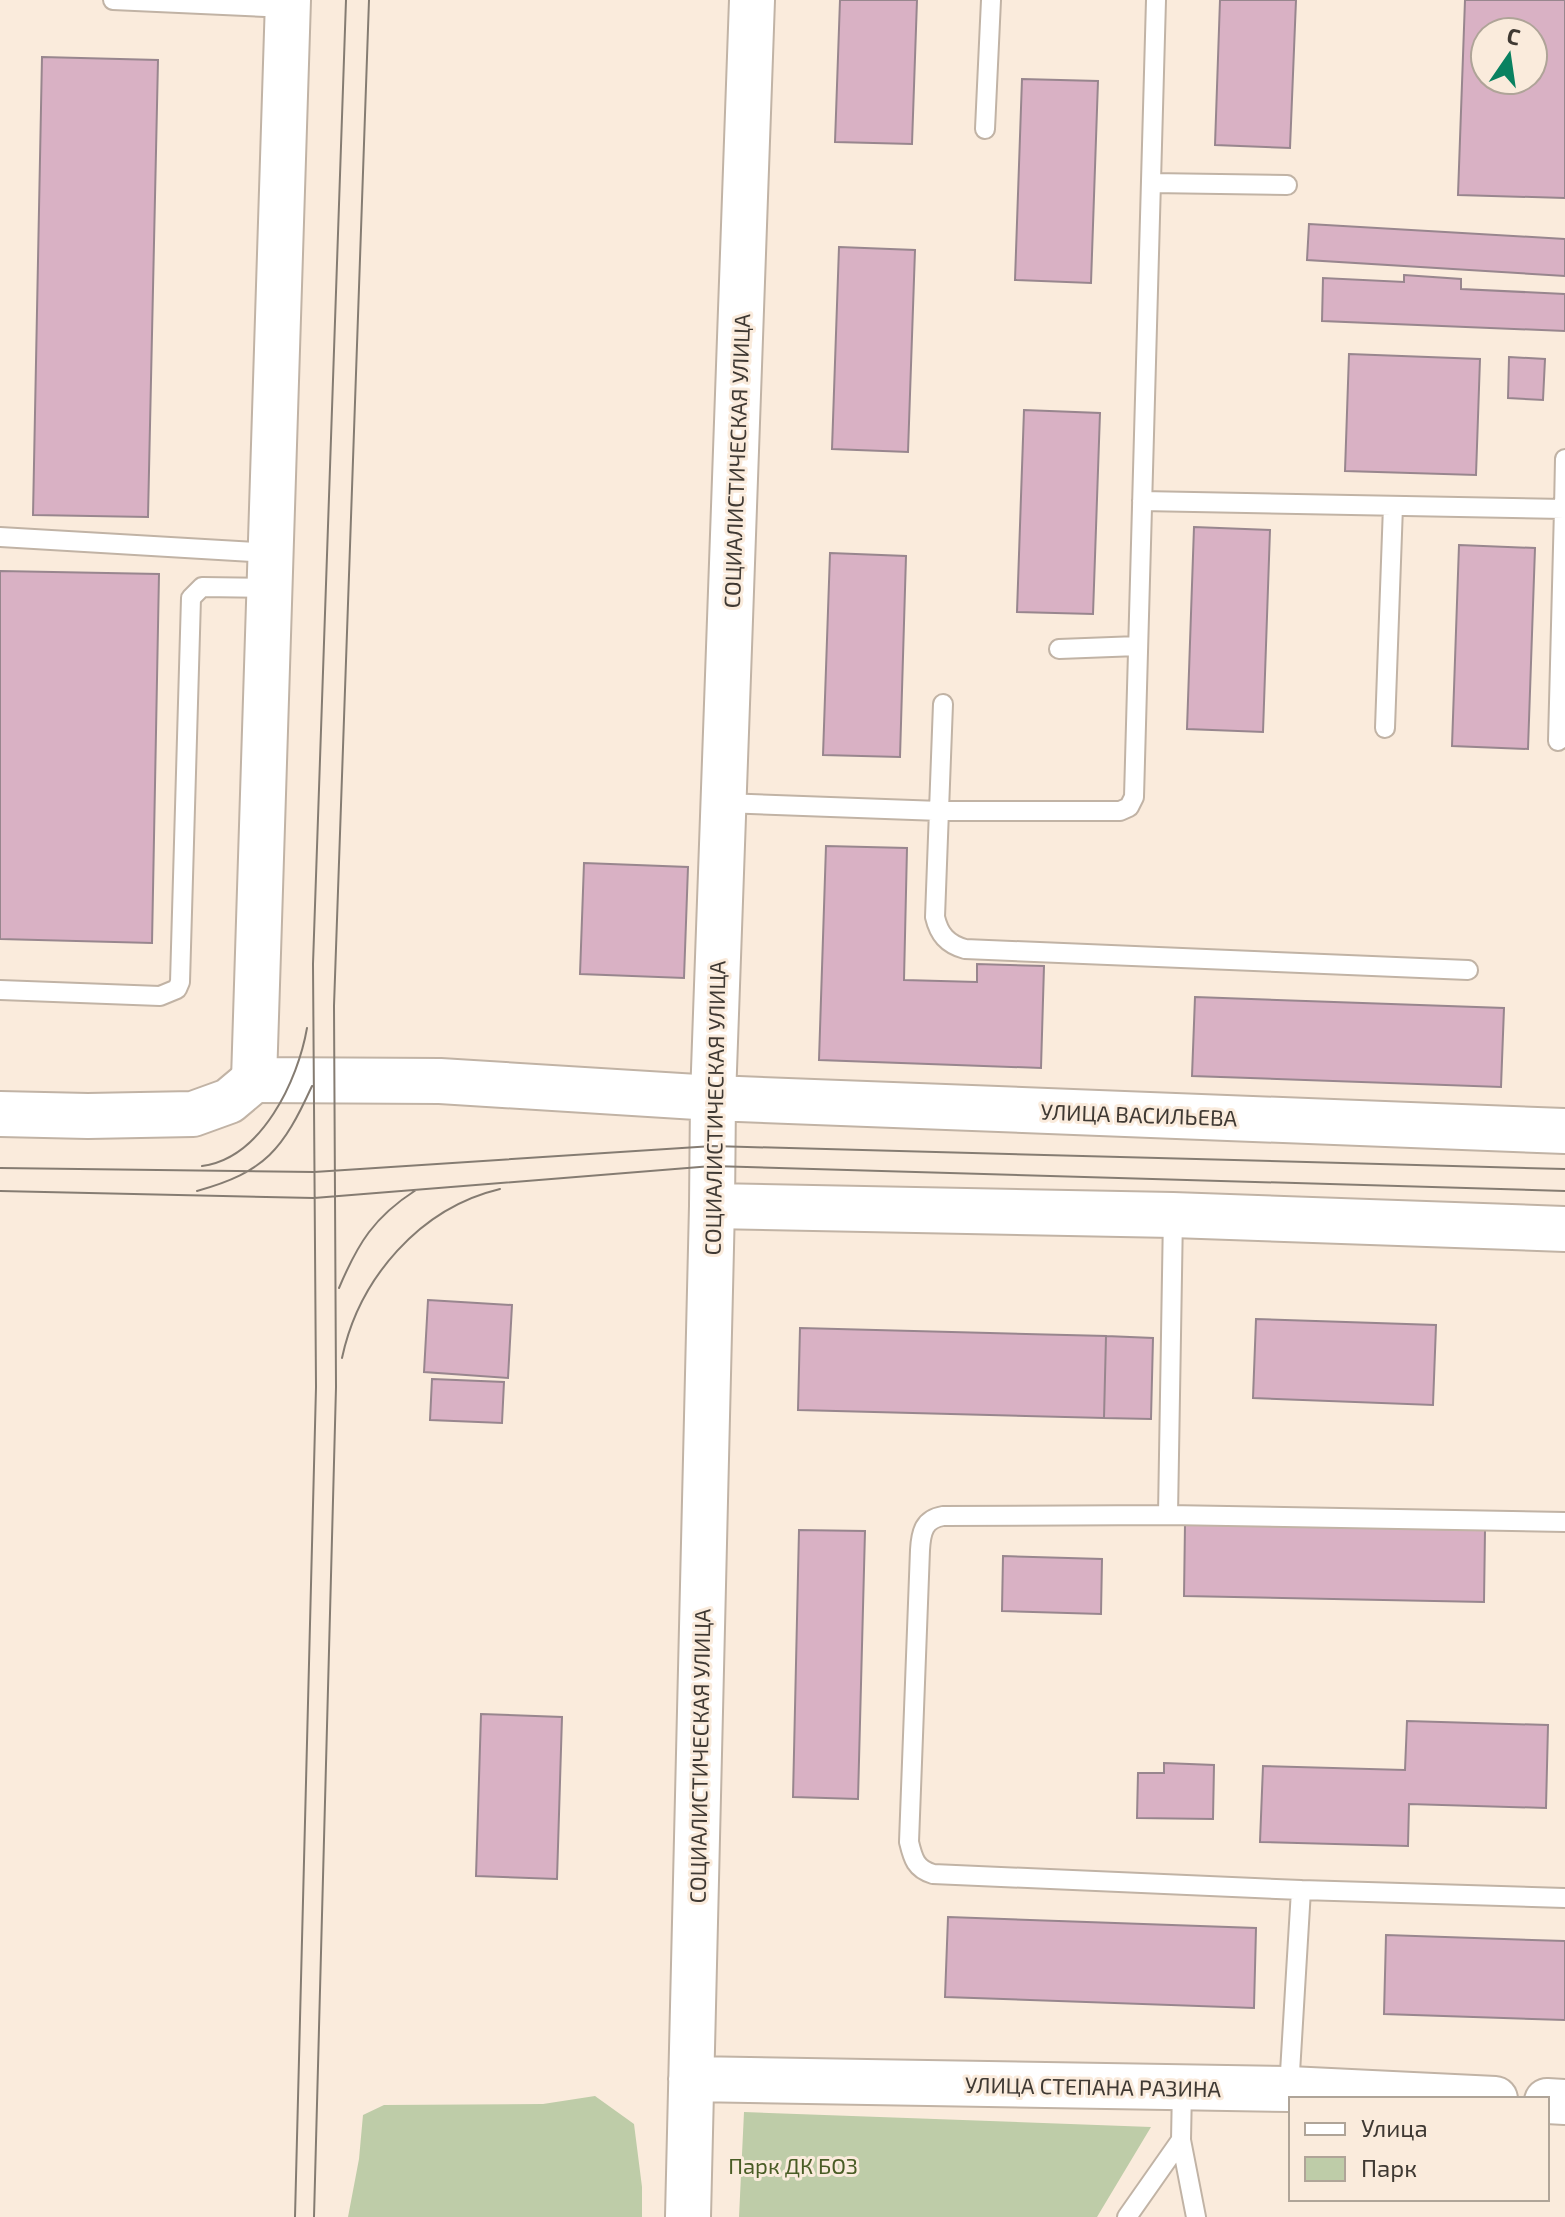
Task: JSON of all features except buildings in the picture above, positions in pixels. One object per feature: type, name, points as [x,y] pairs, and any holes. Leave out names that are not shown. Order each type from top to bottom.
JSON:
[{"type":"main road","name":"СОЦИАЛИСТИЧЕСКАЯ УЛИЦА","points":[[688,2217],[713,1098],[752,0]]},
{"type":"main road","points":[[0,1114],[193,1114],[229,1101],[254,1080],[288,4]]},
{"type":"main road","name":"УЛИЦА ВАСИЛЬЕВА","points":[[254,1080],[440,1081],[713,1098],[1565,1131]]},
{"type":"main road","points":[[712,1206],[1173,1215],[1565,1229]]},
{"type":"main road","name":"УЛИЦА СТЕПАНА РАЗИНА","points":[[691,2079],[1289,2089],[1454,2097]]},
{"type":"lane","points":[[113,0],[288,4]]},
{"type":"lane","points":[[985,129],[991,0]]},
{"type":"lane","points":[[724,803],[940,811],[1120,811],[1129,807],[1134,797],[1156,0]]},
{"type":"lane","points":[[1151,183],[1287,185]]},
{"type":"lane","points":[[1558,741],[1565,459]]},
{"type":"lane","points":[[1142,501],[1564,509]]},
{"type":"lane","points":[[1385,728],[1393,506]]},
{"type":"lane","points":[[0,537],[270,571]]},
{"type":"lane","points":[[0,990],[160,996],[177,989],[180,982],[191,598],[202,587],[270,571]]},
{"type":"lane","points":[[1059,649],[1138,646]]},
{"type":"lane","points":[[943,704],[935,917],[938,928],[952,946],[1468,970]]},
{"type":"lane","points":[[1168,1515],[1173,1215]]},
{"type":"lane","points":[[1565,1522],[1168,1515],[933,1518],[925,1525],[920,1550],[909,1842],[912,1855],[922,1871],[933,1874],[1565,1898]]},
{"type":"lane","points":[[1289,2089],[1301,1890]]},
{"type":"lane","points":[[1182,2088],[1181,2140],[1196,2217]]},
{"type":"lane","points":[[1127,2217],[1181,2140]]},
{"type":"green space","points":[[595,2096],[634,2124],[642,2187],[642,2217],[348,2217],[359,2159],[363,2115],[384,2105],[543,2104]]},
{"type":"green space","name":"Парк ДК БОЗ","points":[[744,2112],[1151,2127],[1097,2217],[739,2217]]},
{"type":"tram line","points":[[295,2217],[316,1387],[313,964],[346,0]]},
{"type":"tram line","points":[[314,2217],[336,1387],[334,1006],[369,0]]},
{"type":"tram line","points":[[202,1166],[223,1160],[242,1148],[274,1114],[295,1070],[307,1028]]},
{"type":"tram line","points":[[197,1191],[240,1175],[270,1155],[292,1126],[312,1086]]},
{"type":"tram line","points":[[0,1168],[314,1172],[713,1146],[1565,1169]]},
{"type":"tram line","points":[[0,1191],[314,1198],[712,1166],[1565,1191]]},
{"type":"tram line","points":[[342,1358],[350,1329],[363,1301],[378,1274],[397,1251],[444,1212],[471,1198],[500,1189]]},
{"type":"tram line","points":[[339,1288],[369,1232],[389,1210],[416,1190]]}]
